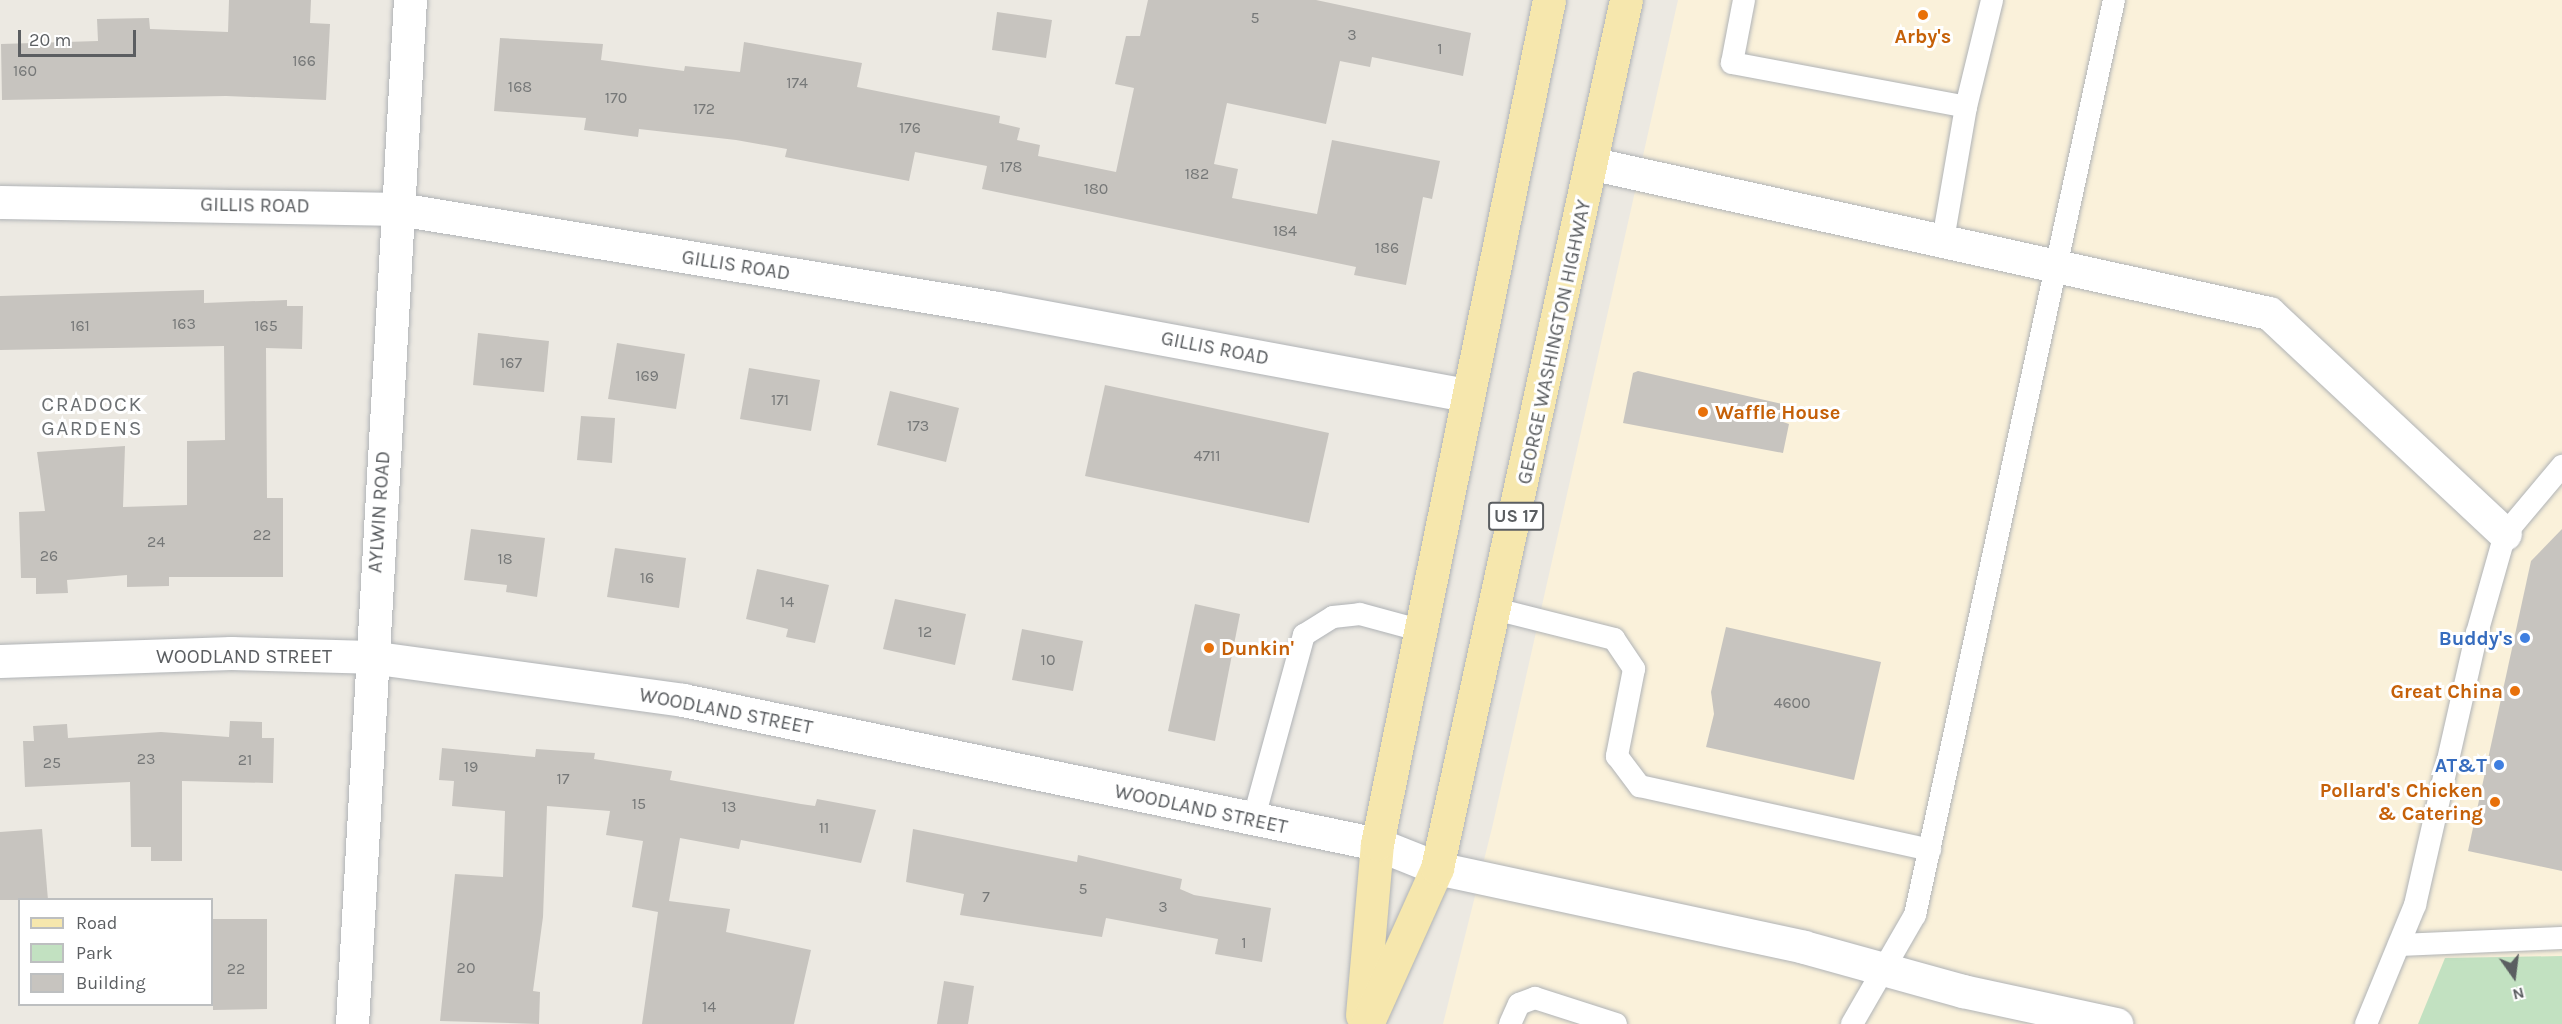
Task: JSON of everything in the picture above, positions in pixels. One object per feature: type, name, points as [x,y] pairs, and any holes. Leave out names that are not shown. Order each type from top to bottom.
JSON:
[{"type":"main road","points":[[1361,1024],[1377,844],[1466,395],[1549,0]]},
{"type":"main road","name":"GEORGE WASHINGTON HIGHWAY","points":[[1367,1024],[1437,868],[1594,164],[1626,0]]},
{"type":"street","name":"AYLWIN ROAD","points":[[352,1024],[370,657],[410,0]]},
{"type":"street","points":[[1594,164],[2057,264],[2269,313],[2505,534]]},
{"type":"street","name":"GILLIS ROAD","points":[[0,202],[399,209],[997,308],[1466,395]]},
{"type":"street","name":"WOODLAND STREET","points":[[0,661],[231,654],[370,657],[683,700],[1253,821],[1377,844],[1437,868],[1884,969],[2115,1024]]},
{"type":"lane","points":[[1744,0],[1732,63],[1966,107]]},
{"type":"lane","points":[[1943,240],[1966,107],[1992,0]]},
{"type":"lane","points":[[1852,1024],[1915,915],[2114,0]]},
{"type":"lane","points":[[2366,1024],[2415,905],[2477,633],[2505,534],[2562,466]]},
{"type":"lane","points":[[1495,609],[1614,639],[1635,669],[1617,756],[1640,786],[1930,850]]},
{"type":"lane","points":[[1253,821],[1304,635],[1333,617],[1360,614],[1419,630]]},
{"type":"lane","points":[[2399,945],[2562,938]]},
{"type":"lane","points":[[1510,1024],[1519,1004],[1535,998],[1616,1024]]},
{"type":"shaded area","points":[[1678,0],[2562,0],[2562,1024],[1443,1024],[1492,828]]},
{"type":"green space","points":[[2562,956],[2562,1024],[2418,1024],[2445,958]]},
{"type":"building","points":[[229,0],[311,0],[310,23],[330,24],[326,100],[226,96],[2,100],[1,44],[98,41],[97,19],[149,18],[150,29],[228,32]]},
{"type":"building","points":[[1148,0],[1316,0],[1471,33],[1463,76],[1372,57],[1370,67],[1340,61],[1326,124],[1227,103],[1214,164],[1238,169],[1232,198],[1317,214],[1332,140],[1440,161],[1432,199],[1423,197],[1406,285],[1354,275],[1356,267],[982,189],[987,166],[915,152],[909,181],[785,157],[787,149],[736,140],[639,129],[638,137],[584,130],[586,118],[494,111],[500,38],[603,44],[601,60],[684,71],[685,66],[740,72],[744,42],[862,63],[857,87],[1000,116],[999,123],[1020,128],[1017,140],[1040,145],[1038,156],[1116,172],[1134,88],[1115,84],[1126,36],[1140,36]]},
{"type":"building","points":[[997,12],[1052,20],[1046,58],[992,50]]},
{"type":"building","points":[[204,290],[204,303],[287,300],[287,306],[303,306],[302,349],[266,348],[267,498],[283,498],[283,577],[169,577],[169,586],[127,587],[127,575],[67,580],[68,593],[36,594],[36,578],[21,578],[19,512],[45,511],[37,452],[125,446],[123,507],[187,505],[187,441],[225,440],[224,346],[0,350],[0,296]]},
{"type":"building","points":[[478,333],[549,341],[544,392],[473,385]]},
{"type":"building","points":[[617,343],[685,354],[676,409],[608,399]]},
{"type":"building","points":[[749,368],[820,380],[811,431],[740,419]]},
{"type":"building","name":"Waffle House","points":[[1638,371],[1787,405],[1783,422],[1789,424],[1783,453],[1623,423],[1633,373]]},
{"type":"building","points":[[1105,385],[1329,433],[1309,523],[1085,476]]},
{"type":"building","points":[[890,391],[959,408],[946,462],[877,445]]},
{"type":"building","points":[[581,416],[615,418],[612,463],[577,460]]},
{"type":"building","points":[[471,529],[545,538],[537,597],[506,592],[507,585],[464,580]]},
{"type":"building","points":[[2562,529],[2562,871],[2468,851],[2531,561]]},
{"type":"building","points":[[615,548],[686,558],[679,608],[607,597]]},
{"type":"building","points":[[757,569],[829,585],[815,643],[786,637],[788,629],[746,619]]},
{"type":"building","points":[[895,599],[966,614],[955,665],[883,649]]},
{"type":"building","name":"Dunkin'","points":[[1195,604],[1240,614],[1215,741],[1168,731]]},
{"type":"building","points":[[1726,627],[1881,662],[1854,780],[1706,747],[1714,714],[1711,692]]},
{"type":"building","points":[[1022,629],[1083,641],[1073,691],[1012,680]]},
{"type":"building","points":[[230,721],[262,722],[262,738],[274,738],[273,783],[182,781],[182,861],[151,861],[151,847],[131,847],[130,782],[25,787],[23,741],[34,741],[33,726],[67,724],[68,738],[161,732],[229,737]]},
{"type":"building","points":[[442,748],[535,757],[536,749],[595,753],[594,759],[672,771],[670,780],[801,804],[815,806],[817,799],[876,810],[861,863],[741,840],[739,849],[680,838],[669,901],[730,909],[726,932],[811,950],[794,1024],[642,1024],[658,912],[632,907],[643,841],[606,835],[610,811],[547,806],[543,917],[533,991],[540,992],[539,1024],[440,1021],[455,874],[503,877],[505,811],[452,806],[454,781],[439,780]]},
{"type":"building","points":[[42,829],[48,898],[0,900],[0,832]]},
{"type":"building","points":[[913,829],[1077,862],[1078,855],[1182,879],[1180,889],[1194,895],[1271,908],[1262,962],[1215,954],[1218,939],[1106,918],[1102,937],[960,915],[964,894],[906,882]]},
{"type":"building","points":[[213,919],[267,919],[267,1009],[213,1010]]},
{"type":"building","points":[[944,981],[974,986],[968,1024],[937,1024]]},
{"type":"place","name":"Arby's","points":[[1923,15]]},
{"type":"place","name":"Waffle House","points":[[1703,412]]},
{"type":"place","name":"Buddy's","points":[[2525,638]]},
{"type":"place","name":"Dunkin'","points":[[1209,648]]},
{"type":"place","name":"Great China","points":[[2515,691]]},
{"type":"place","name":"AT&T","points":[[2499,765]]},
{"type":"place","name":"Pollard's Chicken & Catering","points":[[2495,802]]},
{"type":"district","name":"CRADOCK GARDENS","points":[[92,416]]}]
